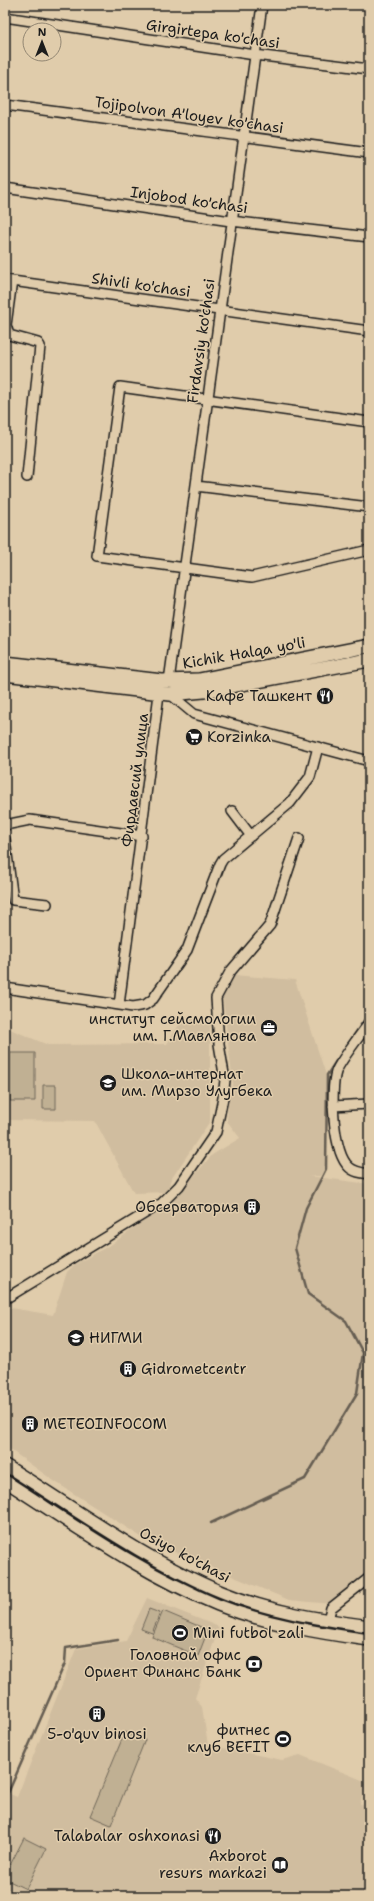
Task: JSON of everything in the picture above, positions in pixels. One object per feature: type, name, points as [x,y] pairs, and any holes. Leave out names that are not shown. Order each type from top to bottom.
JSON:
[{"type":"highway","name":"Kichik Halqa yo'li","points":[[5,662],[166,690],[199,680],[369,646]]},
{"type":"highway","name":"Kichik Halqa yo'li","points":[[5,674],[166,690],[204,691],[369,660]]},
{"type":"main road","name":"Osiyo ko'chasi","points":[[5,1465],[145,1552],[210,1587],[267,1607],[328,1620],[369,1626]]},
{"type":"main road","name":"Osiyo ko'chasi","points":[[5,1481],[137,1565],[218,1605],[291,1626],[369,1640]]},
{"type":"street","name":"Firdavsiy ko'chasi","points":[[166,690],[196,486],[231,221],[262,5]]},
{"type":"street","name":"Girgirtepa ko'chasi","points":[[5,17],[255,55],[369,69]]},
{"type":"street","name":"Tojipolvon A'loyev ko'chasi","points":[[5,105],[369,153]]},
{"type":"street","name":"Injobod ko'chasi","points":[[5,188],[231,221],[369,237]]},
{"type":"street","name":"Shivli ko'chasi","points":[[9,280],[369,331]]},
{"type":"street","points":[[9,280],[6,325],[9,335],[38,343],[40,346],[27,477]]},
{"type":"street","points":[[369,422],[120,387],[97,556],[258,576],[369,550]]},
{"type":"street","points":[[196,486],[369,507]]},
{"type":"street","points":[[166,690],[194,714],[369,761]]},
{"type":"street","name":"Фирдавсий улица","points":[[119,1005],[142,836],[166,690]]},
{"type":"street","points":[[5,988],[132,1007],[144,1005],[153,1000],[187,950],[223,859],[290,803],[310,776],[318,747]]},
{"type":"street","points":[[232,811],[251,836]]},
{"type":"street","points":[[5,825],[30,820],[142,836]]},
{"type":"street","points":[[5,1298],[162,1203],[179,1186],[216,1132],[225,1080],[219,1044],[216,998],[230,972],[270,925],[299,838]]},
{"type":"street","points":[[5,839],[13,900],[48,904]]},
{"type":"street","points":[[369,1023],[336,1071],[333,1106],[342,1158],[349,1168],[354,1171],[369,1174]]},
{"type":"street","points":[[333,1106],[369,1104]]},
{"type":"street","points":[[328,1620],[331,1608],[369,1578]]},
{"type":"shaded area","points":[[220,974],[295,980],[326,1075],[325,1169],[320,1176],[309,1176],[369,1184],[369,1573],[331,1604],[289,1600],[146,1540],[54,1481],[5,1446],[5,1307],[53,1315],[67,1272],[74,1265],[112,1244],[174,1199],[212,1155],[240,1138],[227,1121],[228,1105],[233,1084]]},
{"type":"shaded area","name":"Школа-интернат им. Мирзо Улугбека","points":[[184,1017],[210,1019],[210,1121],[170,1181],[169,1192],[134,1193],[95,1121],[5,1120],[5,1027],[48,1045],[167,1044]]},
{"type":"shaded area","points":[[10,1053],[35,1053],[35,1101],[10,1101]]},
{"type":"shaded area","points":[[43,1085],[56,1085],[56,1109],[43,1109]]},
{"type":"shaded area","points":[[147,1598],[219,1627],[195,1698],[202,1707],[208,1745],[282,1760],[300,1755],[367,1782],[360,1804],[369,1807],[369,1896],[5,1896],[5,1792],[17,1797],[76,1649],[126,1641]]},
{"type":"shaded area","points":[[149,1609],[160,1613],[152,1633],[141,1629]]},
{"type":"shaded area","name":"Mini futbol zali","points":[[163,1611],[208,1630],[198,1656],[152,1637]]},
{"type":"shaded area","points":[[125,1732],[145,1740],[111,1825],[90,1816]]},
{"type":"shaded area","points":[[24,1838],[46,1849],[26,1889],[5,1879],[5,1875]]},
{"type":"waterway","points":[[348,1044],[369,1013]]},
{"type":"waterway","points":[[211,1523],[305,1479],[357,1393],[363,1353],[346,1321],[308,1294],[295,1248],[306,1208],[326,1169],[327,1075],[336,1061]]},
{"type":"waterway","points":[[5,1800],[65,1663],[66,1648],[118,1640]]},
{"type":"place","name":"Кафе Ташкент","points":[[325,696]]},
{"type":"place","name":"Korzinka","points":[[194,737]]},
{"type":"place","name":"институт сейсмологии им. Г.Мавлянова","points":[[269,1028]]},
{"type":"place","name":"Школа-интернат им. Мирзо Улугбека","points":[[108,1083]]},
{"type":"place","name":"Обсерватория","points":[[252,1207]]},
{"type":"place","name":"НИГМИ","points":[[76,1338]]},
{"type":"place","name":"Gidrometcentr","points":[[128,1369]]},
{"type":"place","name":"METEOINFOCOM","points":[[30,1424]]},
{"type":"place","name":"Mini futbol zali","points":[[180,1633]]},
{"type":"place","name":"Головной офис Ориент Финанс Банк","points":[[254,1664]]},
{"type":"place","name":"5-o'quv binosi","points":[[97,1714]]},
{"type":"place","name":"фитнес клуб BEFIT","points":[[283,1739]]},
{"type":"place","name":"Talabalar oshxonasi","points":[[213,1836]]},
{"type":"place","name":"Axborot resurs markazi","points":[[280,1865]]}]
